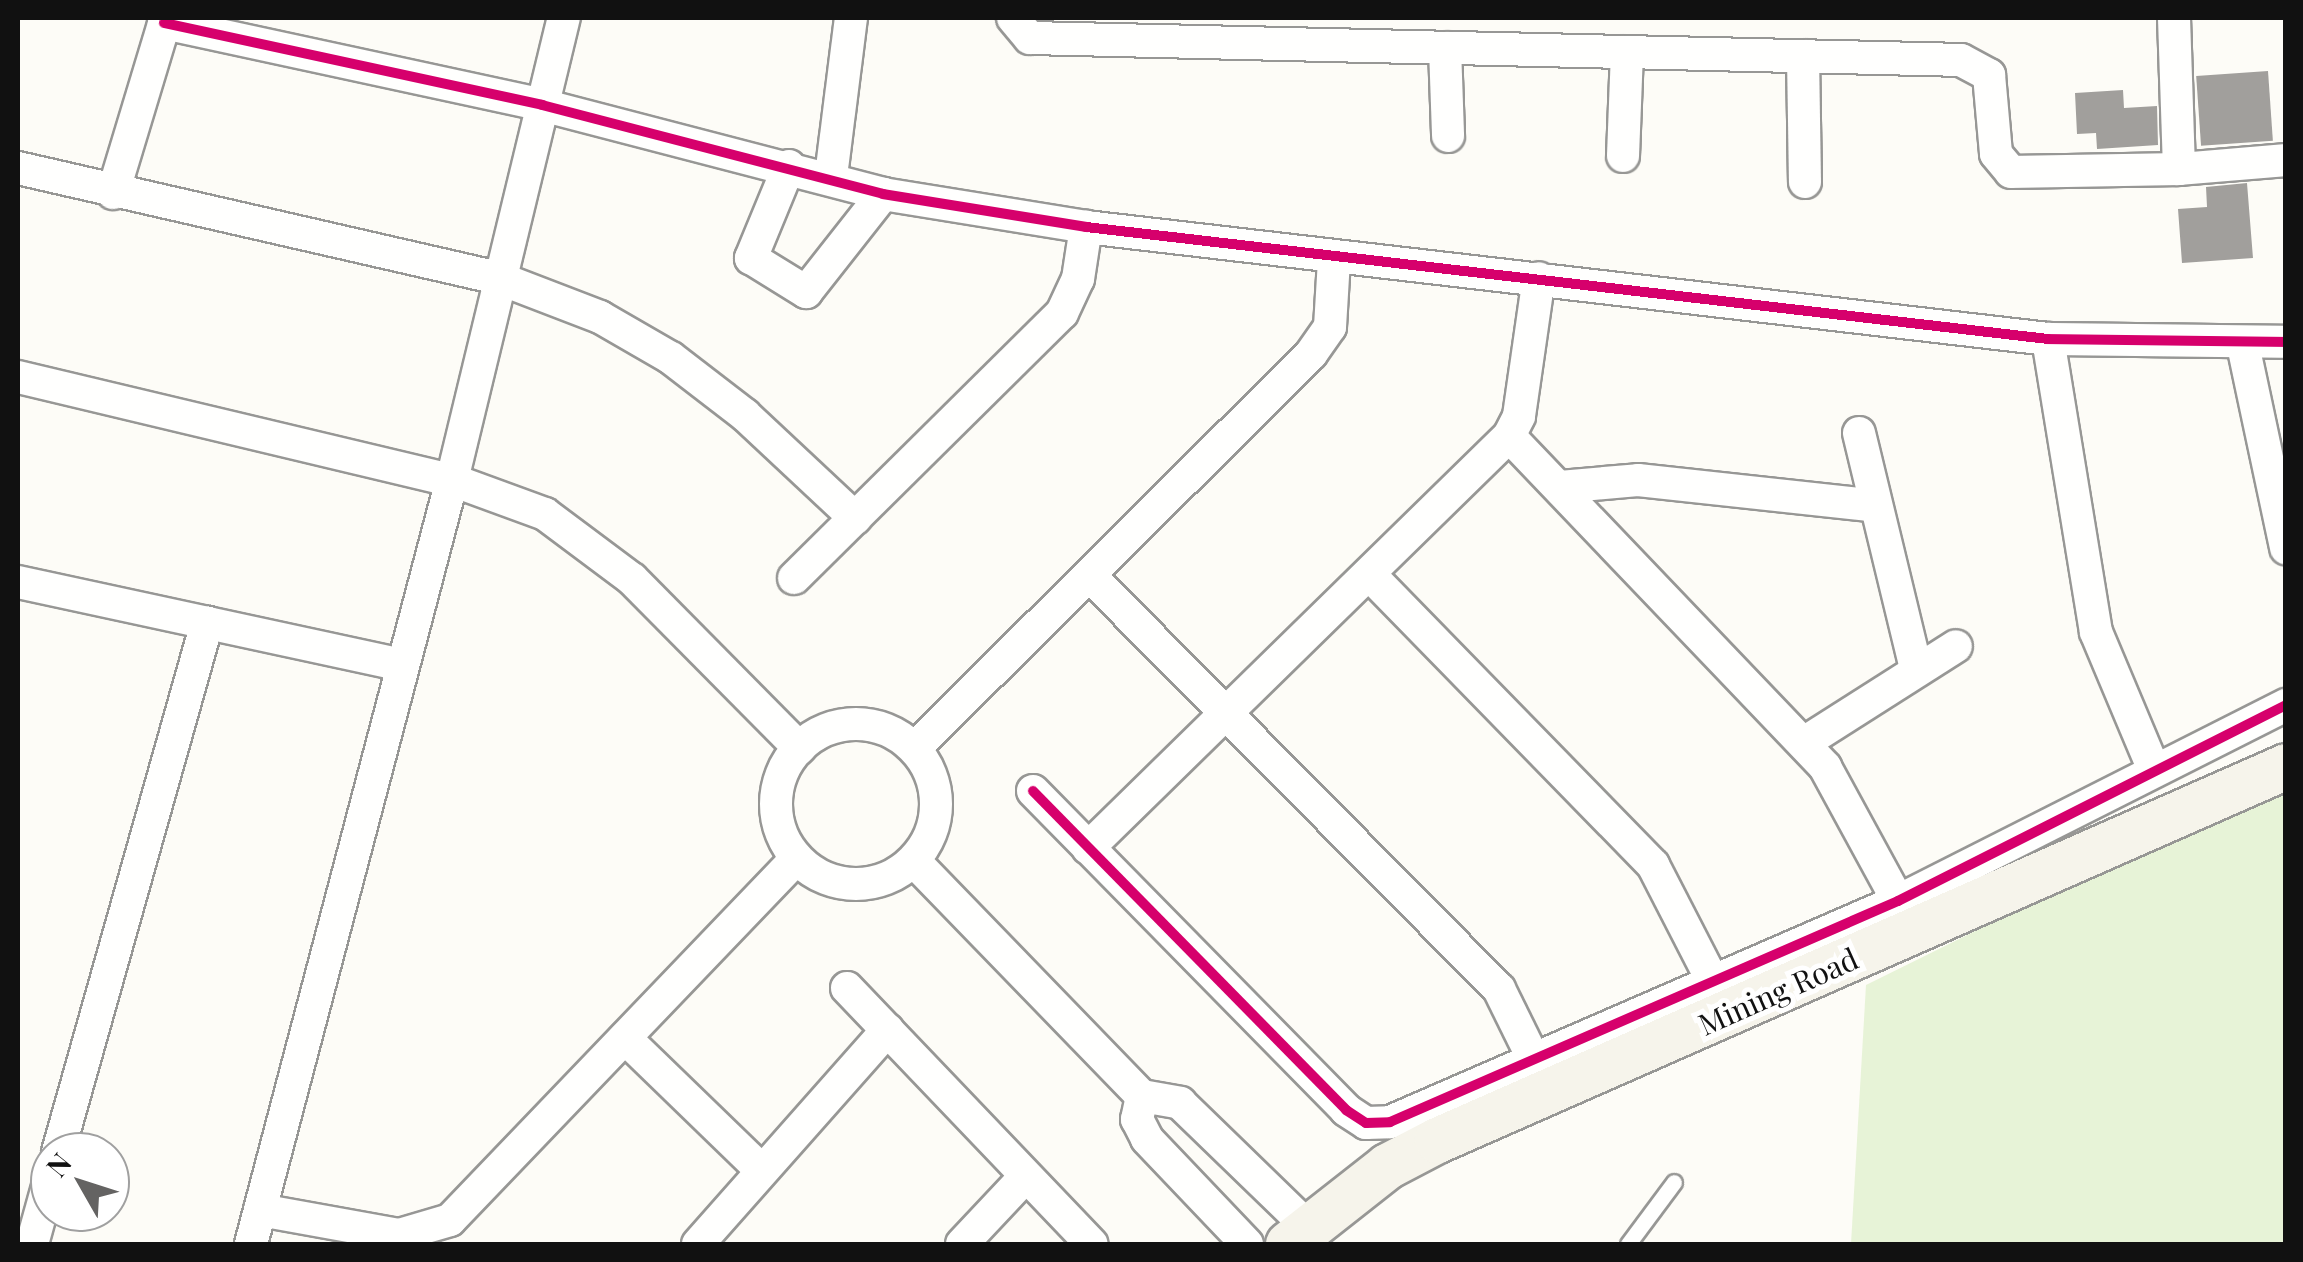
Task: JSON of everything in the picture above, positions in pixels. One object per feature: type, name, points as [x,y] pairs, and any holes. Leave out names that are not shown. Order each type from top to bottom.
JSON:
[{"type":"street","points":[[251,1244],[452,480],[564,18]]},
{"type":"street","points":[[831,176],[851,18]]},
{"type":"street","points":[[1013,18],[1030,38],[1803,56],[1979,64],[1989,75],[1996,154],[2011,172],[2179,168],[2286,160]]},
{"type":"street","points":[[2174,18],[2179,168]]},
{"type":"street","points":[[112,192],[165,20],[542,105],[831,176],[883,194],[1086,227],[1334,260],[1539,278],[2048,340],[2243,345],[2286,342]]},
{"type":"street","points":[[1445,48],[1448,136]]},
{"type":"street","points":[[1623,156],[1627,52]]},
{"type":"street","points":[[1803,56],[1805,182]]},
{"type":"street","points":[[790,166],[751,258],[806,292],[883,194]]},
{"type":"street","points":[[18,168],[501,279],[600,317],[671,358],[855,518]]},
{"type":"street","points":[[794,578],[1062,313],[1078,279],[1086,227]]},
{"type":"street","points":[[914,748],[1311,354],[1330,327],[1334,260]]},
{"type":"street","points":[[1088,848],[1509,436],[1520,416],[1539,278]]},
{"type":"street","points":[[2048,340],[2096,632],[2154,770]]},
{"type":"street","points":[[2243,345],[2286,548]]},
{"type":"street","points":[[18,377],[452,480],[545,514],[632,579],[799,748]]},
{"type":"street","points":[[1859,433],[1870,505],[1916,665]]},
{"type":"street","points":[[1509,436],[1804,742],[1898,901]]},
{"type":"street","points":[[1560,487],[1638,480],[1870,505]]},
{"type":"street","points":[[1369,574],[1652,864],[1711,978]]},
{"type":"street","points":[[1089,575],[1499,989],[1532,1056]]},
{"type":"street","points":[[18,582],[401,665]]},
{"type":"street","points":[[64,1132],[207,623]]},
{"type":"street","points":[[1804,742],[1916,665],[1956,646]]},
{"type":"street","points":[[1032,792],[1366,1122],[1390,1122],[1711,978],[1898,901],[2286,705]]},
{"type":"street","points":[[844,724],[882,728],[914,748],[936,804],[914,861],[868,884],[842,884],[796,858],[783,838],[776,791],[799,748],[844,724]]},
{"type":"street","name":"Mining Road","points":[[1298,1236],[1387,1166],[1437,1140],[2286,766]]},
{"type":"street","points":[[260,1210],[399,1235],[450,1220],[796,858]]},
{"type":"street","points":[[914,861],[1142,1096],[1180,1102],[1246,1165],[1298,1236]]},
{"type":"street","points":[[847,988],[1092,1244]]},
{"type":"street","points":[[698,1244],[760,1168],[887,1030]]},
{"type":"street","points":[[625,1038],[760,1168]]},
{"type":"street","points":[[1142,1096],[1137,1119],[1147,1139],[1247,1244]]},
{"type":"street","points":[[1208,1202],[1246,1165]]},
{"type":"street","points":[[962,1244],[1025,1177]]},
{"type":"lane","points":[[1628,1244],[1674,1182]]},
{"type":"green space","points":[[2285,778],[2285,1244],[1851,1244],[1866,985]]},
{"type":"building","points":[[2268,71],[2273,141],[2201,146],[2196,76]]},
{"type":"building","points":[[2123,90],[2124,108],[2157,106],[2158,145],[2097,149],[2096,133],[2077,134],[2075,93]]},
{"type":"building","points":[[2247,183],[2253,258],[2182,263],[2178,209],[2207,207],[2206,187]]},
{"type":"cycle path","points":[[164,23],[542,105],[883,194],[1086,227],[2048,339],[2286,342]]},
{"type":"cycle path","points":[[1033,791],[1346,1110],[1366,1123],[1390,1122],[1898,901],[2286,705]]}]
